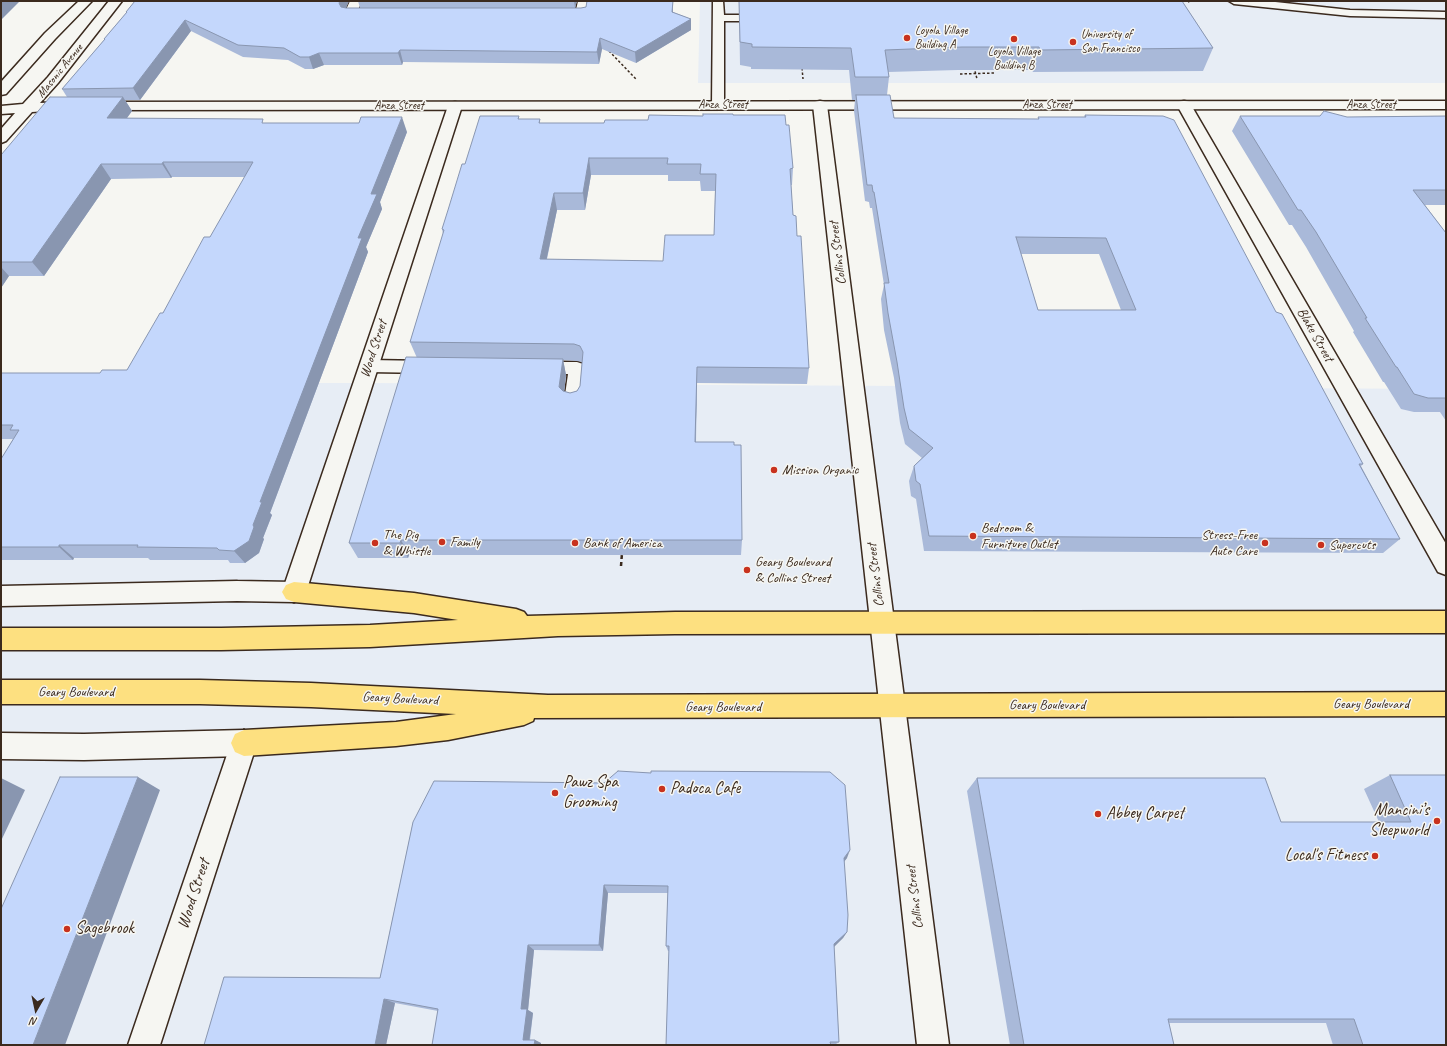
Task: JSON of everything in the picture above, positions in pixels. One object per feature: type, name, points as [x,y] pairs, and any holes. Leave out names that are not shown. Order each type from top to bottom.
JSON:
[{"type":"main road","points":[[294,592],[414,603],[558,625]]},
{"type":"main road","points":[[1,639],[222,639],[370,636],[558,625],[675,623],[1446,622]]},
{"type":"main road","name":"Geary Boulevard","points":[[1,692],[200,692],[310,694],[548,707],[1446,704]]},
{"type":"main road","points":[[244,743],[396,734],[448,728],[548,707]]},
{"type":"street","name":"Masonic Avenue","points":[[3,87],[50,36],[86,1]]},
{"type":"street","name":"Masonic Avenue","points":[[1,138],[53,80],[116,1]]},
{"type":"street","points":[[356,1],[350,14],[388,14]]},
{"type":"street","points":[[543,14],[583,7]]},
{"type":"street","name":"Collins Street","points":[[820,105],[891,706],[933,1045]]},
{"type":"street","name":"Blake Street","points":[[1184,105],[1446,565]]},
{"type":"street","name":"Anza Street","points":[[1,110],[77,106],[1446,105]]},
{"type":"street","name":"Wood Street","points":[[294,592],[455,106]]},
{"type":"street","points":[[1,596],[294,592]]},
{"type":"street","points":[[1,746],[84,747],[244,743]]},
{"type":"street","name":"Wood Street","points":[[144,1045],[244,743]]},
{"type":"lane","points":[[718,1],[718,106]]},
{"type":"lane","points":[[1234,1],[1350,13],[1446,15]]},
{"type":"lane","points":[[717,18],[739,18]]},
{"type":"lane","points":[[369,366],[446,367]]},
{"type":"lane","points":[[523,368],[577,368],[573,402]]},
{"type":"path","points":[[583,7],[587,29],[636,79],[633,106]]},
{"type":"path","points":[[972,63],[976,73]]},
{"type":"path","points":[[802,67],[803,73]]},
{"type":"path","points":[[960,74],[996,73]]},
{"type":"path","points":[[621,566],[622,551]]},
{"type":"shaded area","name":"University of San Francisco","points":[[700,1],[1446,1],[1446,83],[698,83]]},
{"type":"shaded area","points":[[1,383],[363,383],[1446,389],[1446,1045],[1,1045]]},
{"type":"building","points":[[135,1],[340,1],[339,3],[341,7],[346,8],[581,8],[586,7],[587,1],[673,1],[672,12],[691,19],[635,52],[600,38],[597,52],[400,50],[398,53],[319,53],[309,57],[300,57],[284,48],[238,45],[185,20],[133,88],[62,89]]},
{"type":"building","points":[[739,1],[1182,1],[1213,48],[1040,50],[1039,47],[962,47],[885,50],[889,77],[855,77],[851,48],[752,47],[752,44],[740,42]]},
{"type":"building","points":[[856,95],[890,95],[894,118],[1039,119],[1038,117],[1086,117],[1085,115],[1163,116],[1174,120],[1276,312],[1282,314],[1311,367],[1363,464],[1359,464],[1400,539],[929,536],[920,484],[916,481],[914,466],[933,448],[909,429],[888,313],[884,283],[889,283],[874,192],[872,185],[867,185]],"holes":[[[1016,237],[1106,238],[1136,310],[1038,310]]]},
{"type":"building","points":[[50,97],[123,97],[107,118],[263,119],[262,123],[359,123],[361,117],[402,117],[371,194],[377,194],[358,238],[362,238],[260,502],[262,502],[253,525],[254,527],[249,541],[234,551],[219,550],[217,548],[137,547],[138,545],[1,547],[1,459],[19,430],[10,430],[13,425],[1,425],[1,373],[100,373],[102,370],[127,370],[160,313],[163,313],[204,237],[210,237],[253,162],[101,164],[32,262],[1,262],[1,155]]},
{"type":"building","points":[[1324,111],[1347,117],[1446,116],[1446,190],[1413,190],[1446,233],[1446,398],[1428,398],[1414,394],[1365,318],[1367,318],[1316,232],[1301,210],[1298,210],[1240,116],[1320,116]]},
{"type":"building","points":[[703,114],[785,115],[786,125],[789,125],[793,168],[790,169],[793,215],[796,216],[797,236],[801,236],[809,368],[697,367],[695,442],[734,442],[734,445],[741,445],[742,540],[401,540],[400,543],[349,543],[406,357],[563,359],[559,387],[563,391],[570,393],[577,391],[580,386],[583,352],[580,346],[574,344],[410,342],[444,230],[442,229],[462,164],[465,164],[480,116],[519,116],[518,119],[540,119],[539,123],[604,123],[605,120],[648,120],[649,115],[703,116]],"holes":[[[589,158],[668,158],[667,164],[701,164],[700,174],[716,174],[714,235],[665,235],[663,261],[540,259],[554,193],[583,193]]]},
{"type":"building","points":[[618,771],[651,773],[651,771],[830,772],[845,785],[850,850],[844,858],[848,915],[847,932],[834,944],[839,1042],[830,1042],[831,1045],[666,1045],[669,946],[666,946],[668,886],[604,885],[599,945],[528,945],[521,1009],[527,1009],[523,1040],[535,1040],[534,1045],[432,1045],[438,1009],[384,999],[375,1045],[204,1045],[224,977],[380,978],[413,822],[434,781],[604,783]]},
{"type":"building","points":[[1390,775],[1446,775],[1446,1045],[1363,1045],[1354,1019],[1168,1019],[1174,1045],[1024,1045],[977,778],[1265,778],[1281,822],[1411,822]]},
{"type":"building","points":[[60,777],[138,777],[33,1045],[1,1045],[1,909]]},
{"type":"place","name":"Loyola Village Building A","points":[[907,38]]},
{"type":"place","name":"Loyola Village Building B","points":[[1014,39]]},
{"type":"place","name":"University of San Francisco","points":[[1073,42]]},
{"type":"place","name":"Mission Organic","points":[[774,470]]},
{"type":"place","name":"Bedroom & Furniture Outlet","points":[[973,536]]},
{"type":"place","name":"Family","points":[[442,542]]},
{"type":"place","name":"The Pig & Whistle","points":[[375,543]]},
{"type":"place","name":"Bank of America","points":[[575,543]]},
{"type":"place","name":"Stress-Free Auto Care","points":[[1265,543]]},
{"type":"place","name":"Supercuts","points":[[1321,545]]},
{"type":"place","name":"Geary Boulevard & Collins Street","points":[[747,570]]},
{"type":"place","name":"Padoca Cafe","points":[[662,789]]},
{"type":"place","name":"Pawz Spa Grooming","points":[[555,793]]},
{"type":"place","name":"Abbey Carpet","points":[[1098,814]]},
{"type":"place","name":"Mancini’s Sleepworld","points":[[1437,821]]},
{"type":"place","name":"Local's Fitness","points":[[1375,856]]},
{"type":"place","name":"Sagebrook","points":[[67,929]]}]
